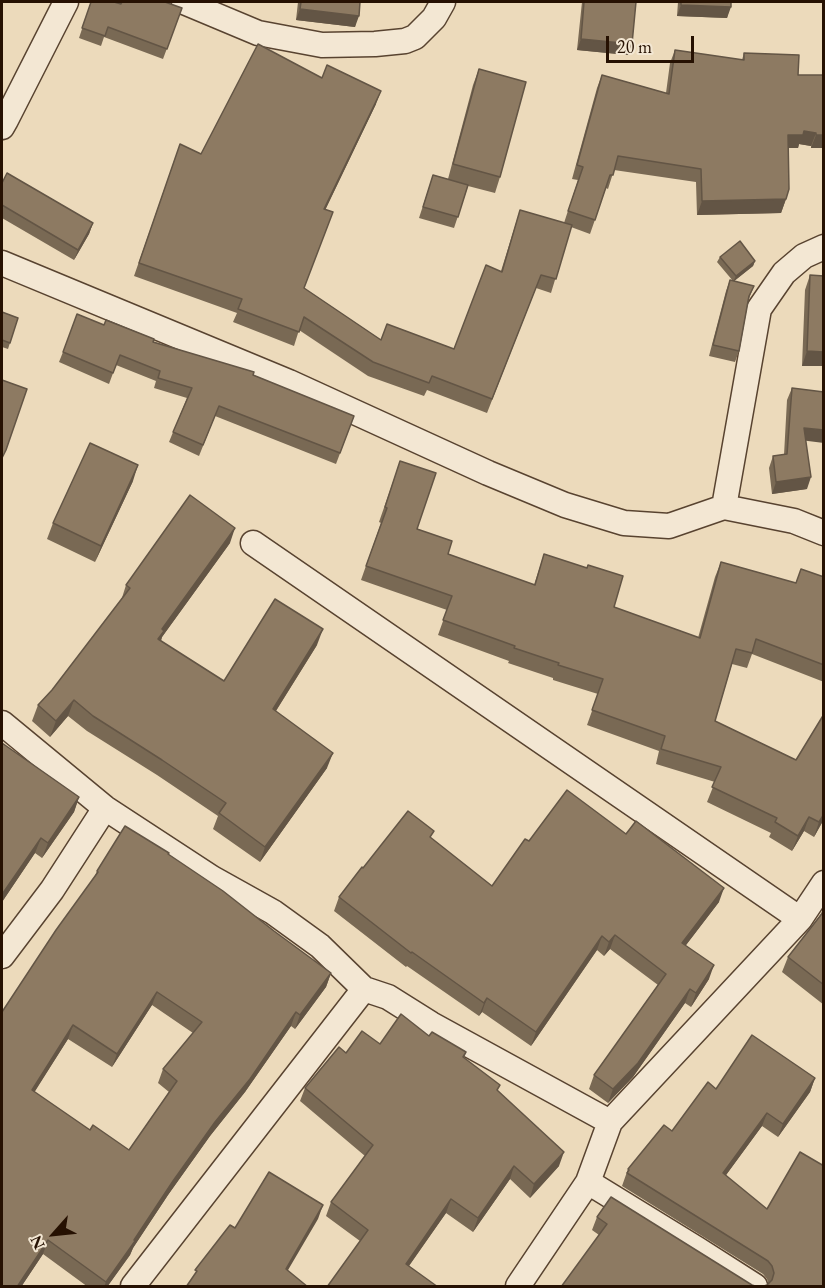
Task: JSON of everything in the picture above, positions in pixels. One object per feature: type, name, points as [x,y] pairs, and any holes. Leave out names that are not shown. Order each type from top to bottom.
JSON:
[{"type":"street","points":[[2,127],[66,2]]},
{"type":"street","points":[[184,2],[258,33],[322,45],[405,41],[415,37],[434,18],[443,2]]},
{"type":"street","points":[[724,507],[759,309],[784,273],[804,256],[824,247]]},
{"type":"street","points":[[2,263],[289,382],[488,474],[565,505],[624,524],[669,526],[724,507],[794,521],[824,533]]},
{"type":"street","points":[[253,543],[800,919]]},
{"type":"street","points":[[2,723],[105,808],[212,878],[273,912],[320,946],[364,989],[388,997],[431,1024],[610,1122]]},
{"type":"street","points":[[2,956],[52,890],[105,808]]},
{"type":"street","points":[[518,1287],[588,1182],[610,1122],[800,919],[824,883]]},
{"type":"street","points":[[134,1287],[364,989]]},
{"type":"street","points":[[588,1182],[698,1249],[754,1287]]},
{"type":"building","points":[[91,2],[121,4],[122,2],[165,2],[182,8],[167,49],[108,27],[105,36],[82,28]]},
{"type":"building","points":[[301,2],[360,2],[359,16],[300,9]]},
{"type":"building","points":[[584,2],[636,2],[632,44],[581,39]]},
{"type":"building","points":[[681,2],[731,2],[731,7],[681,5]]},
{"type":"building","points":[[258,44],[322,78],[327,65],[381,91],[324,209],[333,212],[304,288],[381,340],[387,324],[454,349],[486,265],[502,272],[520,210],[572,225],[556,279],[541,275],[492,399],[432,376],[429,383],[373,362],[304,317],[299,332],[238,309],[242,299],[139,263],[180,144],[201,154]]},
{"type":"building","points":[[675,50],[744,60],[744,53],[799,55],[798,75],[824,75],[824,135],[804,131],[803,135],[788,135],[789,189],[786,199],[702,201],[701,169],[618,156],[595,220],[568,211],[583,167],[577,165],[602,75],[669,94]]},
{"type":"building","points":[[479,69],[526,82],[500,177],[453,164]]},
{"type":"building","points":[[7,173],[93,223],[78,250],[2,205],[2,183]]},
{"type":"building","points":[[433,175],[468,185],[458,217],[423,207]]},
{"type":"building","points":[[740,241],[755,261],[736,276],[720,257]]},
{"type":"building","points":[[810,275],[824,276],[824,352],[807,351]]},
{"type":"building","points":[[730,280],[754,286],[749,296],[739,351],[713,345]]},
{"type":"building","points":[[2,312],[18,318],[10,343],[2,340]]},
{"type":"building","points":[[77,314],[104,325],[106,320],[154,339],[153,342],[254,372],[253,375],[354,416],[340,453],[219,406],[203,445],[173,432],[192,388],[158,378],[160,371],[120,355],[113,373],[63,352]]},
{"type":"building","points":[[2,380],[27,389],[2,458]]},
{"type":"building","points":[[792,388],[824,392],[824,430],[804,428],[811,477],[776,482],[773,456],[787,454]]},
{"type":"building","points":[[90,443],[138,465],[101,546],[53,523]]},
{"type":"building","points":[[400,461],[436,473],[417,529],[452,541],[448,554],[535,585],[544,554],[587,568],[588,565],[623,576],[614,607],[700,638],[721,562],[796,583],[801,569],[824,577],[824,665],[756,639],[752,653],[736,649],[715,721],[796,760],[824,714],[824,814],[819,822],[809,817],[798,836],[775,822],[777,818],[712,787],[721,767],[661,749],[665,736],[592,710],[603,679],[558,665],[559,663],[443,620],[452,596],[366,566],[387,508],[385,507]]},
{"type":"building","points":[[190,495],[235,528],[162,629],[164,631],[158,639],[224,681],[275,599],[323,629],[273,709],[333,753],[265,847],[219,813],[226,803],[93,716],[74,700],[56,721],[38,705],[130,588],[126,585]]},
{"type":"building","points":[[2,743],[79,797],[48,843],[41,838],[3,893],[2,892]]},
{"type":"building","points":[[567,790],[626,834],[636,821],[724,888],[682,943],[714,965],[696,993],[690,989],[638,1063],[613,1089],[594,1075],[666,974],[615,935],[609,942],[602,936],[536,1032],[487,998],[484,1003],[411,953],[339,897],[408,811],[434,831],[430,837],[492,886],[525,839],[529,841]]},
{"type":"building","points":[[125,826],[169,853],[223,891],[331,973],[300,1015],[296,1012],[250,1079],[215,1122],[106,1282],[48,1240],[17,1287],[2,1287],[2,1012]],"holes":[[[157,992],[202,1022],[163,1069],[177,1081],[129,1150],[93,1125],[90,1130],[32,1090],[73,1025],[117,1054]]]},
{"type":"building","points":[[824,911],[824,985],[788,957]]},
{"type":"building","points":[[401,1014],[429,1036],[432,1032],[466,1052],[463,1057],[500,1085],[497,1090],[564,1152],[534,1184],[514,1166],[478,1218],[451,1199],[406,1264],[438,1287],[327,1287],[368,1230],[331,1202],[373,1145],[305,1088],[339,1047],[346,1053],[362,1031],[380,1044]]},
{"type":"building","points":[[752,1035],[815,1078],[783,1124],[767,1113],[723,1173],[767,1209],[800,1152],[824,1166],[824,1287],[761,1287],[772,1280],[774,1273],[768,1261],[627,1173],[664,1125],[672,1131],[708,1082],[716,1089]]},
{"type":"building","points":[[269,1172],[323,1205],[286,1269],[308,1287],[186,1287],[197,1271],[195,1270],[230,1225],[235,1228]]},
{"type":"building","points":[[611,1197],[758,1287],[561,1287],[607,1224],[597,1217]]}]
